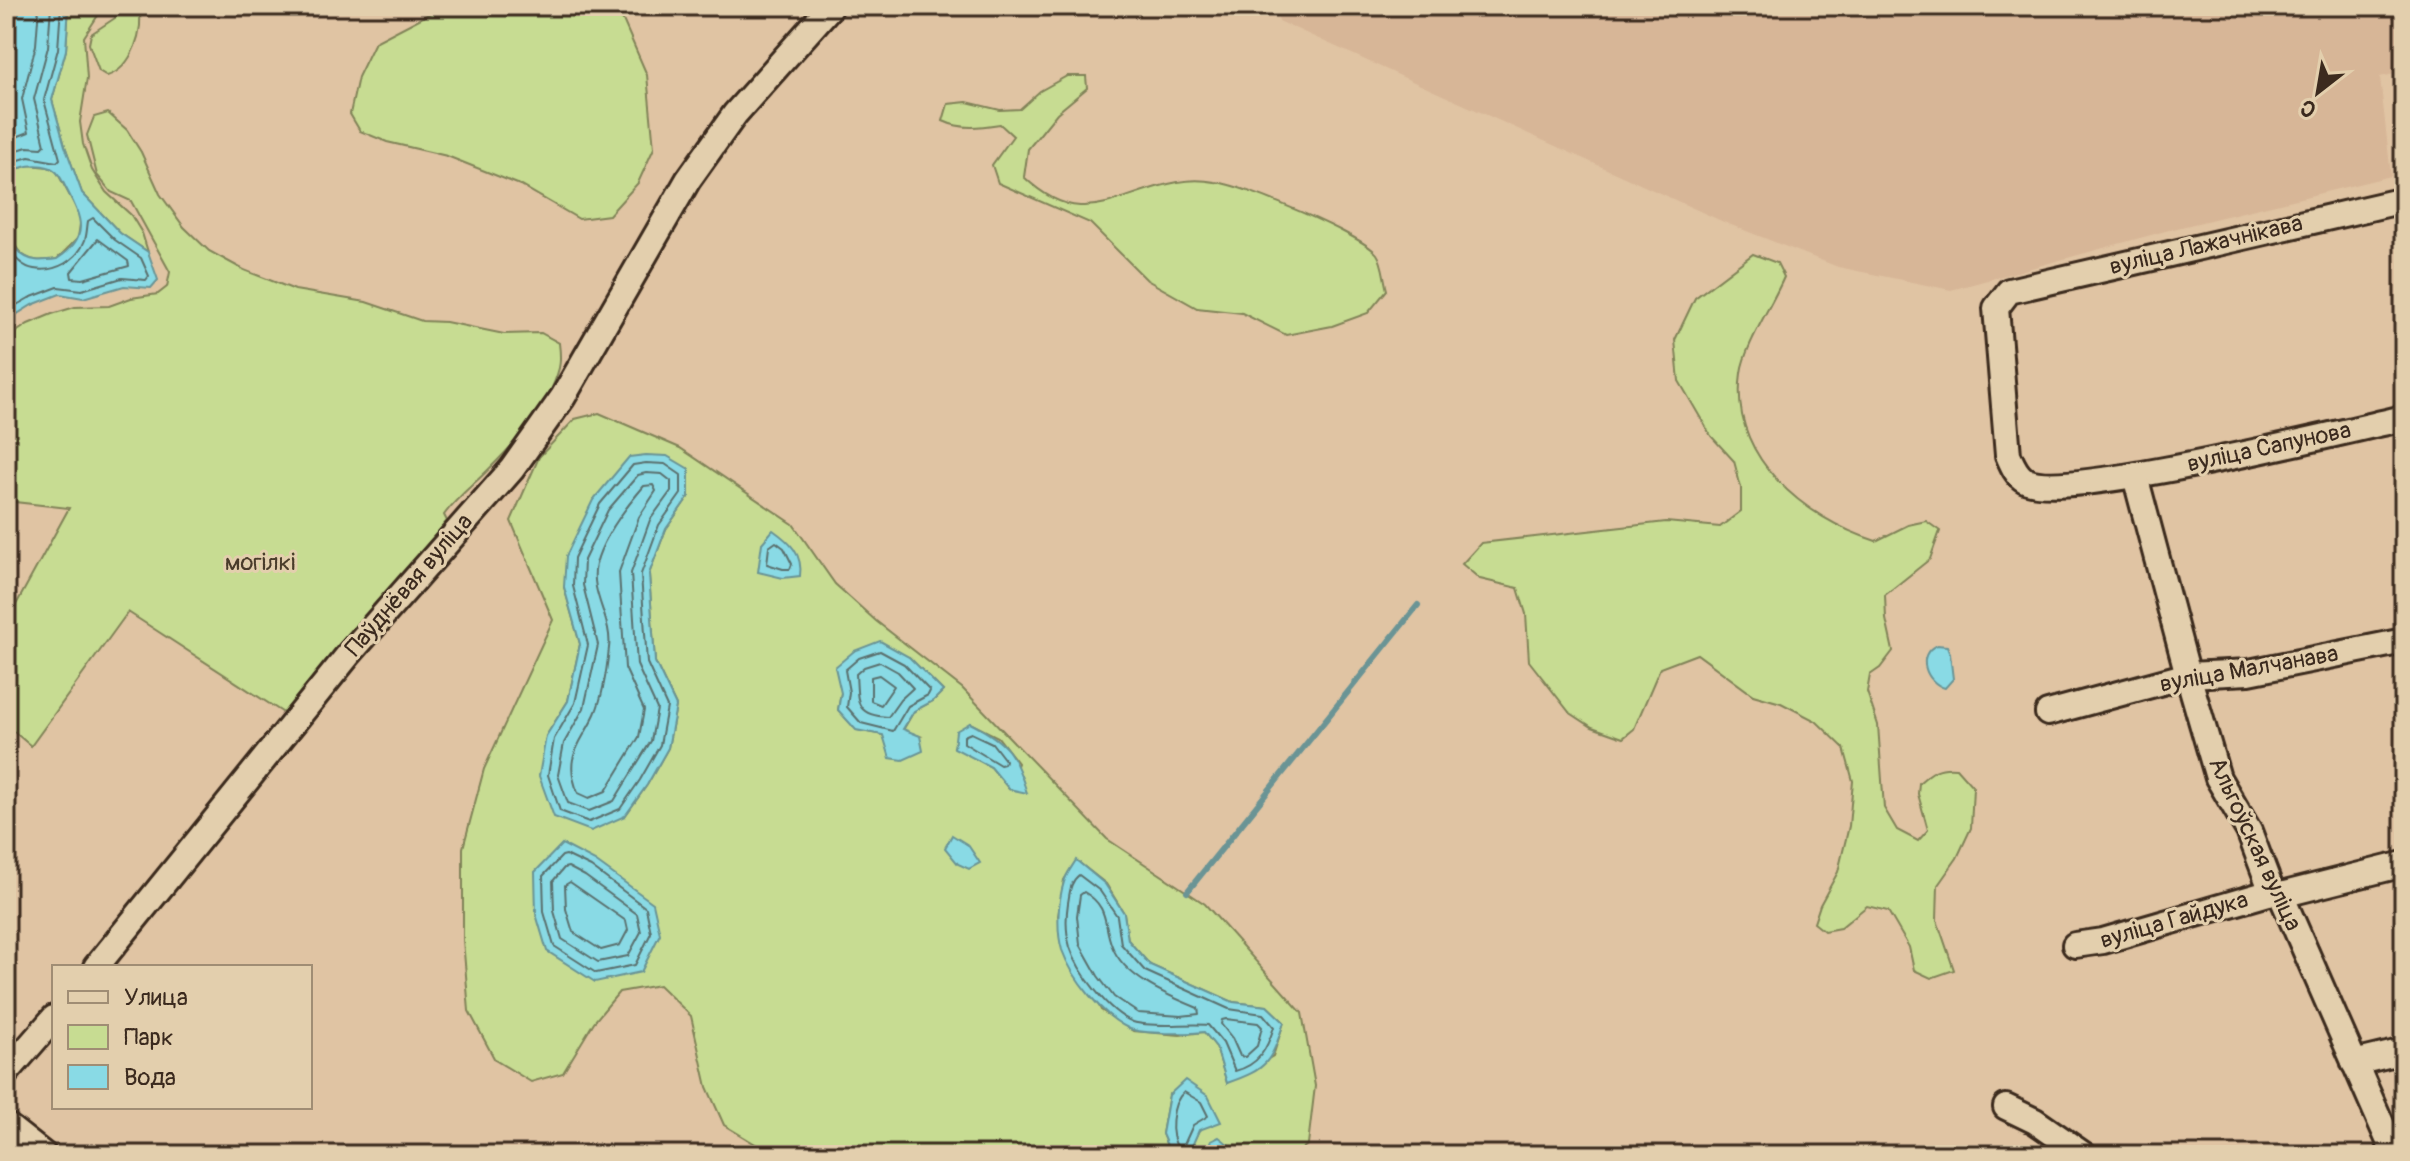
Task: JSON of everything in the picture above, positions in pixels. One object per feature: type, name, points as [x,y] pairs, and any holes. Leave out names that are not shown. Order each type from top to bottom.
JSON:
[{"type":"street","name":"Паўднёвая вуліца","points":[[98,965],[349,654],[512,469],[563,397],[688,180],[735,114],[831,6]]},
{"type":"street","name":"вуліца Лажачнікава","points":[[2009,291],[2404,200]]},
{"type":"street","name":"вуліца Сапунова","points":[[2009,291],[1996,308],[2008,455],[2014,469],[2025,480],[2046,484],[2135,476],[2404,418]]},
{"type":"street","name":"Альгоўская вуліца","points":[[2135,476],[2218,778],[2249,831],[2395,1155]]},
{"type":"street","name":"вуліца Малчанава","points":[[2048,713],[2188,675],[2249,672],[2404,641]]},
{"type":"street","name":"вуліца Гайдука","points":[[2075,945],[2117,938],[2277,894],[2404,864]]},
{"type":"street","points":[[6,1073],[52,1020]]},
{"type":"street","points":[[2354,1063],[2404,1051]]},
{"type":"street","points":[[2006,1107],[2035,1121],[2084,1155]]},
{"type":"street","points":[[6,1125],[44,1155]]},
{"type":"shaded area","points":[[1275,6],[2404,6],[2404,72],[2380,77],[2391,176],[2169,230],[1951,290],[1838,267],[1726,223],[1279,21]]},
{"type":"green space","points":[[69,6],[104,6],[84,37],[87,78],[80,122],[83,144],[92,170],[106,192],[131,215],[142,233],[148,252],[120,233],[82,193],[65,146],[52,100],[66,50]]},
{"type":"green space","points":[[118,6],[139,6],[140,26],[130,57],[116,72],[107,76],[99,71],[89,44],[91,34],[115,18]]},
{"type":"green space","points":[[444,6],[612,6],[623,20],[647,75],[654,148],[638,183],[609,215],[579,219],[520,185],[447,156],[387,142],[360,131],[350,114],[358,77],[375,42]]},
{"type":"green space","points":[[1067,76],[1086,76],[1087,88],[1057,113],[1028,149],[1024,177],[1045,194],[1064,203],[1082,206],[1099,205],[1182,181],[1229,185],[1300,212],[1367,246],[1379,257],[1387,290],[1368,313],[1332,326],[1286,335],[1242,313],[1197,308],[1147,280],[1090,223],[998,183],[992,165],[1013,136],[1000,124],[964,127],[943,121],[948,104],[967,102],[1000,110],[1020,109],[1040,91]]},
{"type":"green space","name":"могілкі","points":[[108,113],[127,130],[160,194],[184,227],[209,251],[244,270],[295,290],[366,302],[422,321],[446,322],[504,334],[541,333],[559,343],[560,365],[548,396],[520,436],[444,515],[447,521],[404,572],[356,641],[336,653],[285,714],[128,612],[31,746],[6,725],[6,623],[69,508],[6,501],[6,339],[28,324],[75,307],[109,306],[131,298],[158,294],[167,287],[170,272],[131,201],[111,192],[97,175],[87,135],[94,117]]},
{"type":"green space","points":[[29,165],[48,167],[57,172],[81,217],[78,238],[57,259],[41,261],[27,258],[6,235],[6,173]]},
{"type":"green space","points":[[1753,254],[1777,263],[1784,277],[1753,338],[1741,373],[1740,403],[1747,431],[1759,457],[1798,500],[1849,531],[1876,541],[1908,525],[1926,521],[1940,531],[1930,559],[1885,595],[1886,619],[1893,651],[1870,675],[1867,692],[1878,725],[1884,808],[1897,830],[1918,841],[1928,830],[1918,794],[1919,783],[1931,773],[1956,768],[1973,787],[1971,828],[1957,858],[1938,885],[1937,920],[1954,970],[1931,978],[1914,970],[1909,947],[1888,911],[1867,906],[1840,928],[1824,931],[1814,923],[1838,872],[1849,826],[1853,781],[1844,748],[1816,721],[1781,703],[1753,695],[1697,654],[1660,668],[1634,729],[1623,738],[1592,727],[1569,712],[1529,661],[1526,614],[1518,588],[1480,579],[1462,564],[1481,543],[1666,522],[1720,527],[1741,511],[1741,488],[1734,461],[1711,436],[1679,381],[1675,340],[1695,298]]},
{"type":"green space","points":[[599,413],[680,448],[793,524],[835,584],[876,621],[962,688],[1107,839],[1205,904],[1302,1013],[1315,1086],[1308,1144],[1295,1155],[1232,1155],[1232,1150],[1208,1147],[1212,1155],[1187,1155],[1199,1130],[1169,1095],[1162,1134],[1171,1155],[801,1155],[767,1151],[724,1125],[707,1087],[691,1016],[659,985],[619,992],[594,1022],[563,1073],[531,1082],[495,1060],[469,1011],[463,940],[463,848],[484,769],[553,620],[511,521],[539,457],[575,419]],"holes":[[[688,469],[689,496],[666,529],[649,574],[655,662],[676,706],[668,748],[625,816],[546,736],[568,701],[580,644],[564,587]],[[909,657],[943,691],[933,701],[914,711],[903,730],[920,736],[887,744],[883,735],[857,730],[838,710],[841,693]],[[970,723],[998,737],[1018,763],[1009,789],[991,767],[954,747]],[[1077,861],[1106,884],[1124,913],[1128,940],[1150,965],[1233,1002],[1267,1006],[1284,1022],[1273,1056],[1227,1083],[1216,1047],[1204,1032],[1180,1035],[1133,1031],[1101,1010],[1058,916],[1064,880]]]},
{"type":"water","points":[[6,6],[69,6],[66,50],[52,100],[65,146],[82,193],[120,233],[148,252],[158,280],[151,288],[124,286],[83,298],[60,294],[32,305],[6,321],[6,235],[22,255],[36,260],[57,259],[75,243],[80,227],[72,200],[52,168],[32,165],[6,173]]},
{"type":"water","points":[[667,456],[689,469],[689,496],[666,529],[649,574],[655,662],[676,706],[668,748],[647,785],[625,816],[591,831],[554,817],[539,776],[546,736],[568,701],[580,644],[564,587],[566,556],[593,500],[629,457]]},
{"type":"water","points":[[773,530],[794,549],[800,576],[783,578],[758,572],[762,543]]},
{"type":"water","points":[[880,641],[909,657],[943,691],[933,701],[914,711],[903,729],[920,736],[923,751],[903,760],[890,758],[883,735],[856,730],[838,710],[841,693],[835,667],[854,651]]},
{"type":"water","points":[[1937,645],[1947,646],[1950,654],[1953,679],[1945,688],[1928,675],[1926,668],[1926,655]]},
{"type":"water","points":[[970,723],[993,736],[1008,750],[1027,793],[1009,789],[991,767],[954,748],[956,731]]},
{"type":"water","points":[[952,835],[968,845],[980,863],[969,869],[958,864],[945,848]]},
{"type":"water","points":[[562,844],[595,861],[653,903],[660,934],[641,972],[595,982],[547,951],[536,914],[535,872]]},
{"type":"water","points":[[1076,860],[1105,884],[1124,913],[1128,940],[1150,965],[1233,1002],[1267,1006],[1284,1022],[1271,1055],[1260,1068],[1227,1083],[1216,1047],[1204,1032],[1166,1033],[1130,1029],[1109,1016],[1090,996],[1067,961],[1059,934],[1062,890]]},
{"type":"water","points":[[1185,1080],[1208,1096],[1221,1122],[1199,1130],[1188,1155],[1171,1155],[1162,1134],[1169,1095]]},
{"type":"water","points":[[1219,1137],[1230,1147],[1232,1155],[1212,1155],[1208,1148],[1211,1141]]},
{"type":"waterway","points":[[1187,892],[1418,605]]}]
